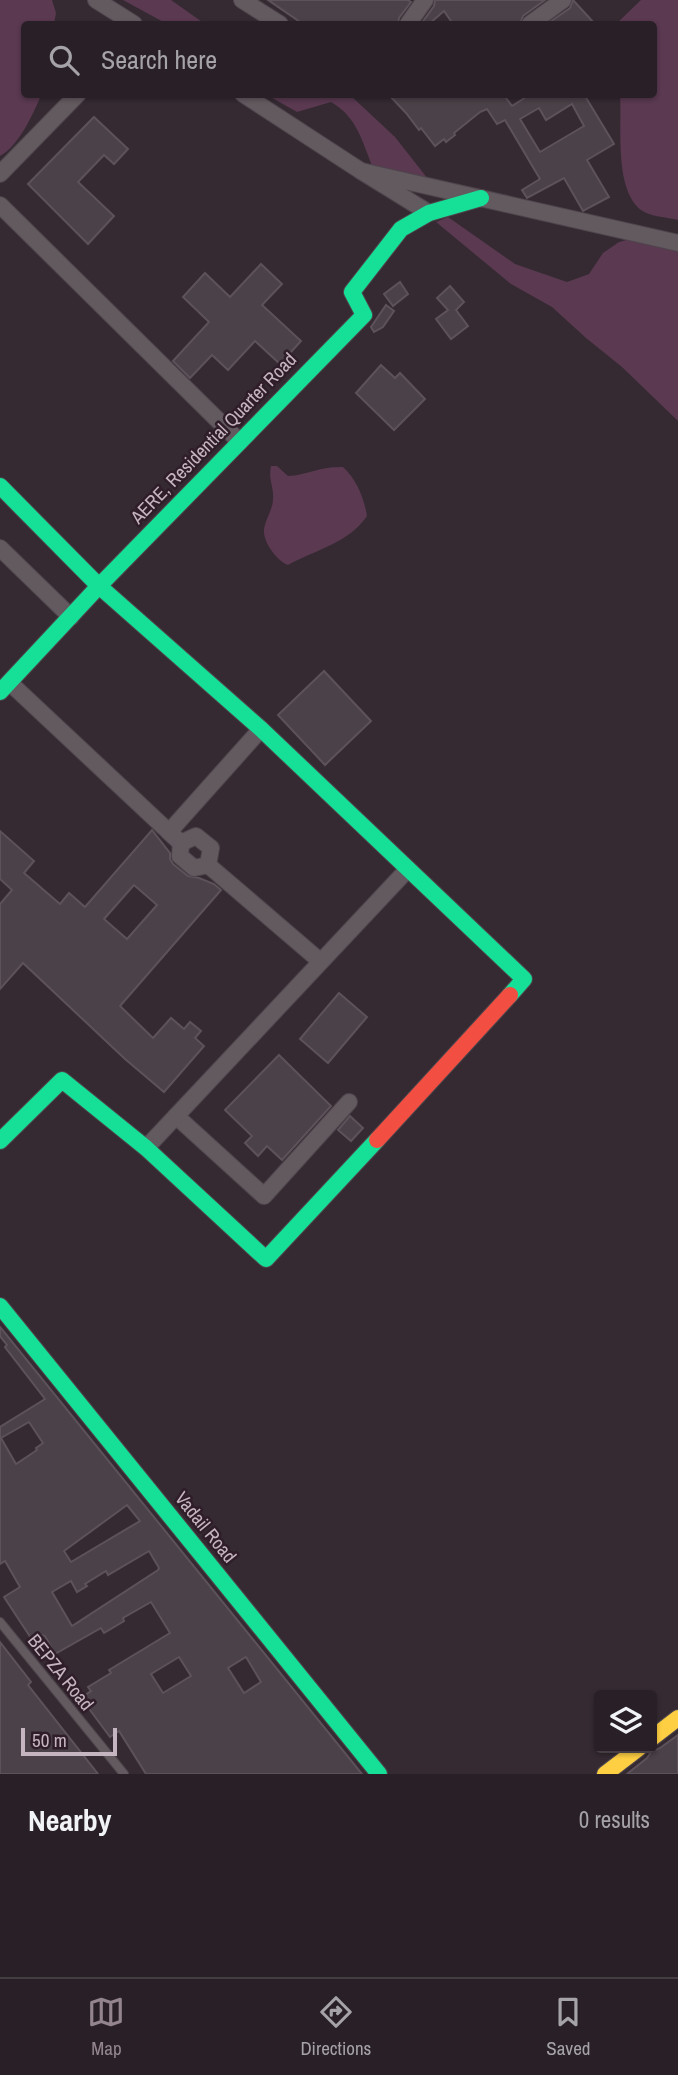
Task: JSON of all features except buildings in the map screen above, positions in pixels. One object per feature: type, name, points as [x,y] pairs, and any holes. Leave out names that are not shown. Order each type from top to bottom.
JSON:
[{"type":"street","points":[[96,0],[129,21]]},
{"type":"street","points":[[242,0],[275,21]]},
{"type":"street","points":[[410,21],[425,0]]},
{"type":"street","points":[[534,21],[563,0]]},
{"type":"street","points":[[0,174],[74,98]]},
{"type":"street","points":[[249,98],[429,213]]},
{"type":"street","name":"AERE, Residential Quarter Road","points":[[361,171],[678,243]]},
{"type":"street","name":"AERE, Residential Quarter Road","points":[[5,687],[99,586],[364,314],[352,292],[401,229],[429,213],[481,198]]},
{"type":"street","points":[[0,205],[240,442]]},
{"type":"street","points":[[0,486],[99,586],[261,729],[524,979],[449,1064],[266,1259],[146,1148],[62,1080],[0,1141]]},
{"type":"street","points":[[0,548],[71,617]]},
{"type":"street","points":[[5,687],[175,838],[180,856],[194,868],[208,865]]},
{"type":"street","points":[[175,838],[261,729]]},
{"type":"street","points":[[175,838],[196,836],[211,848],[208,865]]},
{"type":"street","points":[[208,865],[320,961]]},
{"type":"street","points":[[146,1148],[408,869]]},
{"type":"street","points":[[176,1116],[264,1196],[349,1101]]},
{"type":"street","name":"Vadail Road","points":[[0,1306],[379,1774]]},
{"type":"street","points":[[657,1734],[678,1718]]},
{"type":"street","points":[[605,1774],[632,1753]]},
{"type":"lane","name":"BEPZA Road","points":[[0,1622],[124,1774]]},
{"type":"shaded area","points":[[0,0],[52,0],[56,13],[55,21],[21,21],[21,98],[40,98],[19,137],[7,152],[0,156]]},
{"type":"shaded area","points":[[123,0],[171,0],[201,21],[162,21]]},
{"type":"shaded area","points":[[641,0],[678,0],[678,220],[641,210],[632,200],[627,188],[621,156],[620,98],[657,98],[657,21],[619,21]]},
{"type":"shaded area","points":[[272,98],[353,98],[395,137],[428,179],[373,168],[353,122],[331,102],[297,112]]},
{"type":"shaded area","points":[[448,217],[515,264],[567,282],[589,274],[603,253],[619,242],[630,239],[678,249],[678,421],[622,367],[552,307],[511,284],[436,222]]},
{"type":"shaded area","points":[[271,466],[277,466],[288,476],[343,467],[359,490],[367,516],[351,533],[331,545],[288,565],[284,563],[279,560],[264,535],[273,503]]},
{"type":"traffic: fast","points":[[0,692],[99,586],[364,315],[352,292],[401,229],[429,213],[481,198]]},
{"type":"traffic: fast","points":[[0,486],[99,586],[261,729],[524,979],[510,995]]},
{"type":"traffic: fast","points":[[0,1141],[62,1080],[146,1148],[266,1259],[377,1140]]},
{"type":"traffic: fast","points":[[0,1306],[379,1774]]},
{"type":"traffic: slow","points":[[657,1734],[678,1718]]},
{"type":"traffic: slow","points":[[605,1774],[632,1753]]},
{"type":"traffic: jam","points":[[377,1140],[510,995]]}]
